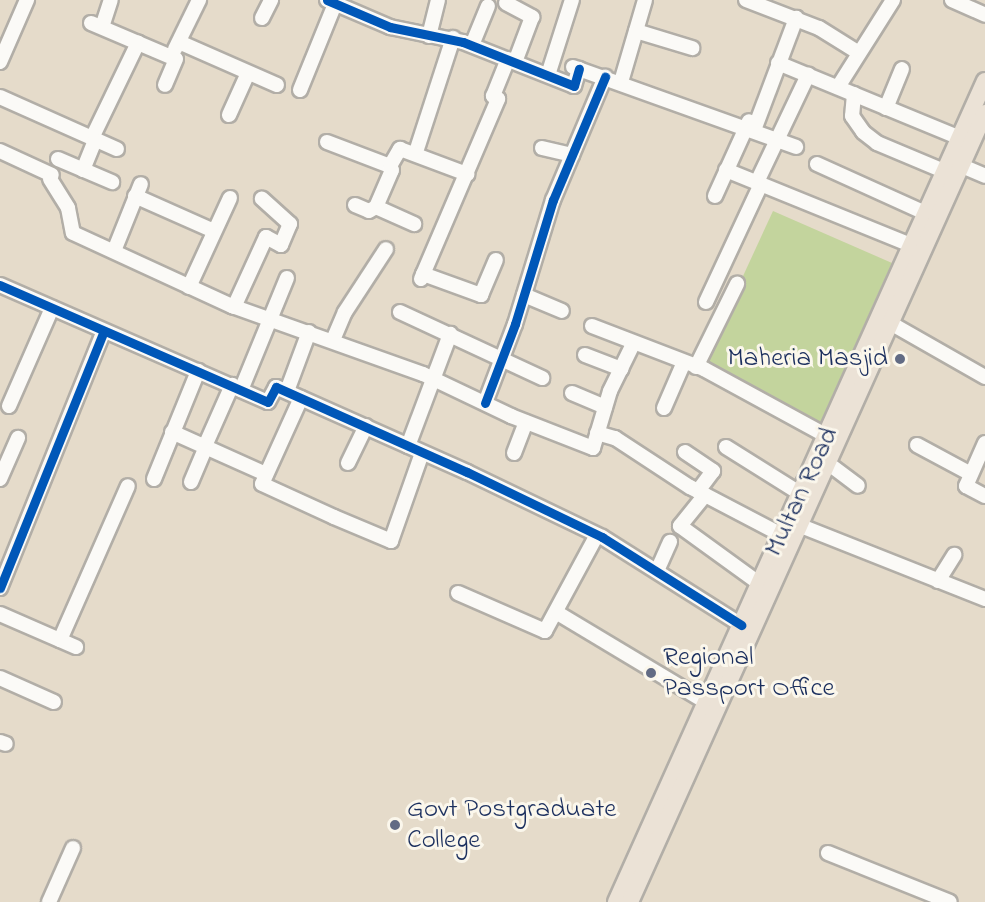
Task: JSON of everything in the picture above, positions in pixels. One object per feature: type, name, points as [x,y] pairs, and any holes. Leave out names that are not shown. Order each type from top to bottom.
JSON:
[{"type":"main road","name":"Multan Road","points":[[616,902],[913,246],[985,81]]},
{"type":"main road","name":"Multan Road","points":[[630,902],[962,166],[981,134],[985,113]]},
{"type":"street","points":[[111,0],[97,25],[176,59],[165,85]]},
{"type":"street","points":[[172,57],[199,0]]},
{"type":"street","points":[[262,18],[271,0]]},
{"type":"street","points":[[429,36],[438,0]]},
{"type":"street","points":[[548,75],[572,0]]},
{"type":"street","points":[[621,82],[645,0]]},
{"type":"street","points":[[746,0],[796,18],[859,53]]},
{"type":"street","points":[[952,0],[985,15]]},
{"type":"street","points":[[838,87],[889,1]]},
{"type":"street","points":[[1,59],[21,2]]},
{"type":"street","points":[[300,90],[331,2],[390,27],[429,36],[453,38],[574,86],[576,68],[605,77],[750,125],[796,147]]},
{"type":"street","points":[[496,260],[481,295],[422,276],[498,99],[492,96],[532,16],[506,3]]},
{"type":"street","points":[[472,45],[488,6]]},
{"type":"street","points":[[715,196],[750,125],[796,18]]},
{"type":"street","points":[[636,31],[692,48]]},
{"type":"street","points":[[416,152],[453,38]]},
{"type":"street","points":[[179,42],[277,85]]},
{"type":"street","points":[[83,170],[94,139],[138,43]]},
{"type":"street","points":[[778,63],[960,138]]},
{"type":"street","points":[[886,108],[902,69]]},
{"type":"street","points":[[229,115],[248,73]]},
{"type":"street","points":[[706,302],[776,139],[808,75]]},
{"type":"street","points":[[485,403],[524,295],[553,200],[605,77]]},
{"type":"street","points":[[854,94],[852,116],[863,132],[877,142],[945,172]]},
{"type":"street","points":[[0,97],[117,150]]},
{"type":"street","points":[[327,142],[390,166]]},
{"type":"street","points":[[542,148],[572,155]]},
{"type":"street","points":[[355,205],[369,211],[376,207],[392,170],[390,166],[400,149],[416,152],[467,174]]},
{"type":"street","points":[[0,151],[50,180],[68,208],[74,233],[234,307],[333,340],[433,378],[526,422],[593,448],[605,407],[633,344]]},
{"type":"street","points":[[50,180],[60,153],[83,170],[112,182]]},
{"type":"street","points":[[817,164],[927,214]]},
{"type":"street","points":[[962,166],[985,176]]},
{"type":"street","points":[[726,170],[913,246]]},
{"type":"street","points":[[114,251],[138,190],[214,231]]},
{"type":"street","points":[[189,288],[230,198]]},
{"type":"street","points":[[234,307],[266,237],[281,245],[290,224],[262,199]]},
{"type":"street","points":[[376,207],[414,224]]},
{"type":"street","points":[[333,340],[345,312],[386,249]]},
{"type":"street","points":[[191,482],[205,447],[270,320],[287,278]]},
{"type":"street","points":[[664,408],[731,298],[737,284]]},
{"type":"street","points":[[0,285],[268,402],[276,387],[366,426],[597,535],[741,625]]},
{"type":"street","points":[[712,288],[731,298]]},
{"type":"street","points":[[524,295],[562,311]]},
{"type":"street","points":[[9,406],[52,308]]},
{"type":"street","points":[[400,312],[542,378]]},
{"type":"street","points":[[891,324],[985,377]]},
{"type":"street","points":[[592,326],[690,365],[827,436]]},
{"type":"street","points":[[0,588],[104,331]]},
{"type":"street","points":[[287,392],[309,332]]},
{"type":"street","points":[[408,446],[450,334]]},
{"type":"street","points":[[585,355],[621,369]]},
{"type":"street","points":[[154,479],[198,371]]},
{"type":"street","points":[[572,393],[605,407]]},
{"type":"street","points":[[301,398],[262,484],[391,541],[423,453]]},
{"type":"street","points":[[514,453],[526,422]]},
{"type":"street","points":[[348,463],[366,426]]},
{"type":"street","points":[[172,432],[266,474]]},
{"type":"street","points":[[597,433],[615,438],[701,493],[782,535]]},
{"type":"street","points":[[0,479],[18,438]]},
{"type":"street","points":[[985,443],[966,486],[985,496]]},
{"type":"street","points":[[917,445],[971,474]]},
{"type":"street","points":[[726,447],[801,494]]},
{"type":"street","points":[[686,452],[713,471],[681,526],[760,584]]},
{"type":"street","points":[[829,464],[858,486]]},
{"type":"street","points":[[60,640],[128,486]]},
{"type":"street","points":[[801,526],[985,599]]},
{"type":"street","points":[[458,593],[545,631],[597,535]]},
{"type":"street","points":[[657,571],[670,542]]},
{"type":"street","points":[[939,581],[954,555]]},
{"type":"street","points":[[556,612],[706,702]]},
{"type":"street","points":[[0,614],[76,646]]},
{"type":"street","points":[[0,678],[54,702]]},
{"type":"street","points":[[49,902],[73,848]]},
{"type":"street","points":[[828,853],[950,902]]},
{"type":"green space","points":[[773,211],[892,263],[818,428],[702,365]]},
{"type":"cycle path","points":[[327,0],[390,27],[463,42],[574,86],[579,69]]},
{"type":"cycle path","points":[[485,403],[515,324],[553,200],[605,77]]},
{"type":"cycle path","points":[[0,285],[268,402],[276,387],[467,472],[602,537],[741,625]]},
{"type":"cycle path","points":[[0,588],[104,331]]},
{"type":"place","name":"Maheria Masjid","points":[[900,359]]},
{"type":"place","name":"Regional Passport Office","points":[[651,673]]},
{"type":"place","name":"Govt Postgraduate College","points":[[395,825]]}]
